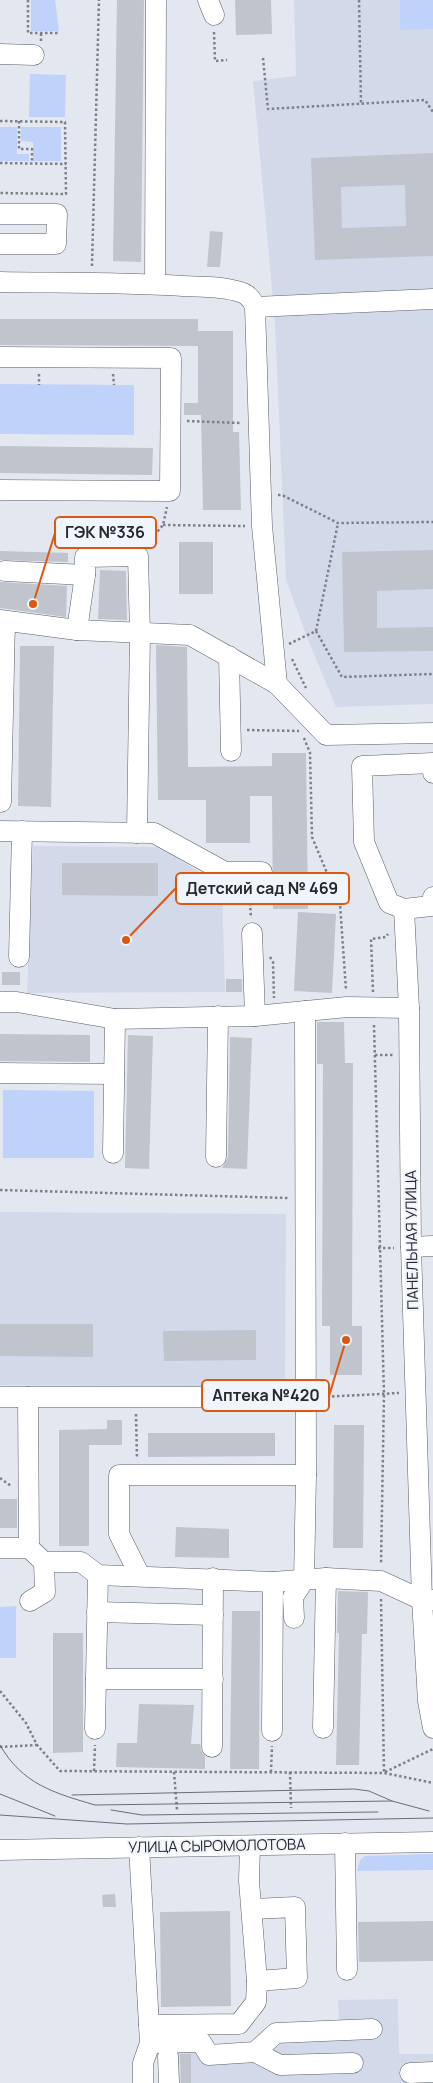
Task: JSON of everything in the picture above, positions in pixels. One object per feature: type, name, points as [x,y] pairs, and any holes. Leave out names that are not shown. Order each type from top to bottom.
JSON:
[{"type":"street","points":[[155,284],[156,0]]},
{"type":"street","points":[[0,54],[34,55]]},
{"type":"street","points":[[0,214],[57,214],[56,244],[0,244]]},
{"type":"street","points":[[0,282],[155,284],[239,291],[252,301],[255,307],[262,526],[277,684]]},
{"type":"street","points":[[255,307],[433,299]]},
{"type":"street","points":[[0,358],[171,358],[170,491],[0,490]]},
{"type":"street","points":[[77,630],[85,575],[85,557],[138,556],[140,634],[138,833]]},
{"type":"street","points":[[4,571],[85,575]]},
{"type":"street","points":[[1,802],[3,630],[77,630],[190,635],[277,684],[326,735],[433,733]]},
{"type":"street","points":[[229,656],[231,751]]},
{"type":"street","points":[[433,773],[432,763],[362,766],[364,842],[389,903],[404,909],[430,906],[433,897]]},
{"type":"street","points":[[0,831],[154,833],[225,872],[262,872]]},
{"type":"street","points":[[18,957],[22,831]]},
{"type":"street","name":"ПАНЕЛЬНАЯ УЛИЦА","points":[[404,909],[409,1008],[411,1247],[416,1392],[428,1600],[428,1702],[433,1728]]},
{"type":"street","points":[[252,933],[255,1016]]},
{"type":"street","points":[[0,1002],[17,1002],[115,1019],[255,1016],[347,1006],[409,1008]]},
{"type":"street","points":[[294,1618],[293,1597],[304,1580],[306,1475],[305,1011]]},
{"type":"street","points":[[216,1157],[218,1016]]},
{"type":"street","points":[[113,1153],[115,1019]]},
{"type":"street","points":[[0,1073],[114,1074]]},
{"type":"street","points":[[411,1247],[433,1246]]},
{"type":"street","points":[[0,1398],[306,1397]]},
{"type":"street","points":[[28,1398],[29,1548]]},
{"type":"street","points":[[140,1576],[119,1534],[119,1475],[306,1475]]},
{"type":"street","points":[[0,1548],[29,1548],[44,1562],[81,1562],[98,1575],[213,1578],[273,1582],[326,1578],[381,1581],[428,1600]]},
{"type":"street","points":[[30,1601],[45,1592],[44,1562]]},
{"type":"street","points":[[95,1729],[98,1575]]},
{"type":"street","points":[[212,1747],[213,1578]]},
{"type":"street","points":[[323,1728],[326,1578]]},
{"type":"street","points":[[272,1731],[273,1582]]},
{"type":"street","points":[[97,1612],[213,1615]]},
{"type":"street","points":[[96,1679],[213,1679]]},
{"type":"street","name":"УЛИЦА СЫРОМОЛОТОВА","points":[[0,1850],[433,1842]]},
{"type":"street","points":[[345,1843],[347,1970]]},
{"type":"street","points":[[150,2034],[239,2024],[256,2002],[257,1981],[249,1881],[250,1846]]},
{"type":"street","points":[[139,1848],[140,1886],[136,1910],[150,2034],[143,2063],[143,2083]]},
{"type":"street","points":[[252,1909],[295,1907],[298,1978],[257,1981]]},
{"type":"street","points":[[255,2052],[276,2034],[372,2029]]},
{"type":"street","points":[[150,2034],[201,2042],[209,2055],[255,2052],[280,2065],[353,2064]]},
{"type":"street","points":[[168,2056],[169,2083]]},
{"type":"street","points":[[410,2073],[433,2072]]},
{"type":"path","points":[[28,0],[28,33],[58,33]]},
{"type":"path","points":[[91,284],[99,0]]},
{"type":"path","points":[[359,0],[361,104]]},
{"type":"path","points":[[211,8],[215,61],[227,60]]},
{"type":"path","points":[[263,58],[268,109],[425,100],[433,112]]},
{"type":"path","points":[[0,121],[65,122],[66,194],[0,193]]},
{"type":"path","points":[[19,121],[19,149],[32,149],[32,164]]},
{"type":"path","points":[[0,163],[66,164]]},
{"type":"path","points":[[171,421],[258,423]]},
{"type":"path","points":[[138,556],[163,525],[170,491]]},
{"type":"path","points":[[261,494],[282,495],[338,523],[433,522]]},
{"type":"path","points":[[338,523],[316,631],[342,677],[433,674]]},
{"type":"path","points":[[163,525],[262,526]]},
{"type":"path","points":[[286,645],[316,631]]},
{"type":"path","points":[[290,654],[306,690]]},
{"type":"path","points":[[230,730],[301,731],[310,753],[312,837],[340,904],[347,1006]]},
{"type":"path","points":[[384,1773],[381,1581],[384,1394],[371,940],[386,938],[404,909]]},
{"type":"path","points":[[0,1190],[305,1199]]},
{"type":"path","points":[[306,1397],[416,1392]]},
{"type":"path","points":[[136,1397],[137,1475]]},
{"type":"path","points":[[0,1691],[26,1723],[37,1745],[60,1771],[384,1773],[433,1783]]},
{"type":"path","points":[[94,1771],[95,1729]]},
{"type":"path","points":[[271,1772],[272,1731]]},
{"type":"path","points":[[0,1747],[37,1745]]},
{"type":"path","points":[[384,1773],[433,1749]]},
{"type":"path","points":[[174,1772],[177,1810]]},
{"type":"path","points":[[290,1772],[291,1808]]},
{"type":"shaded area","points":[[31,0],[55,0],[59,31],[31,31]]},
{"type":"shaded area","points":[[294,0],[433,0],[433,704],[336,707],[306,635],[286,579],[275,323],[253,81],[296,76]]},
{"type":"shaded area","points":[[400,0],[433,0],[433,29],[400,30]]},
{"type":"shaded area","points":[[30,74],[66,75],[65,117],[29,117]]},
{"type":"shaded area","points":[[0,127],[17,127],[17,154],[29,154],[29,161],[0,161]]},
{"type":"shaded area","points":[[21,127],[61,127],[61,161],[33,161],[33,142],[21,141]]},
{"type":"shaded area","points":[[0,384],[134,385],[134,435],[0,434]]},
{"type":"shaded area","points":[[33,846],[162,847],[222,888],[225,992],[27,993]]},
{"type":"shaded area","points":[[3,1090],[94,1091],[94,1158],[3,1158]]},
{"type":"shaded area","points":[[0,1212],[286,1214],[285,1387],[0,1385]]},
{"type":"shaded area","points":[[16,1606],[16,1658],[0,1658],[0,1607]]},
{"type":"shaded area","points":[[433,1854],[433,1870],[357,1871],[360,1860],[365,1856]]},
{"type":"shaded area","points":[[398,1999],[399,2054],[433,2054],[433,2083],[177,2083],[176,2048],[277,2047],[276,2024],[339,2022],[338,2000]]},
{"type":"building","points":[[117,0],[144,0],[141,262],[113,261]]},
{"type":"building","points":[[235,0],[271,0],[272,34],[236,35]]},
{"type":"building","points":[[433,153],[433,256],[315,260],[311,158]],"holes":[[[405,185],[406,226],[342,228],[341,187]]]},
{"type":"building","points":[[210,231],[223,232],[220,267],[207,267]]},
{"type":"building","points":[[0,319],[198,319],[198,331],[233,331],[233,432],[239,432],[241,510],[203,510],[201,415],[184,415],[184,403],[198,403],[198,346],[0,345]]},
{"type":"building","points":[[0,446],[153,448],[152,475],[0,473]]},
{"type":"building","points":[[179,542],[213,542],[213,594],[179,594]]},
{"type":"building","points":[[433,550],[433,589],[377,591],[377,628],[433,627],[433,651],[344,652],[342,552]]},
{"type":"building","points":[[0,551],[68,553],[68,562],[0,560]]},
{"type":"building","points":[[100,570],[126,571],[127,620],[98,619]]},
{"type":"building","points":[[0,582],[67,586],[66,617],[0,608]]},
{"type":"building","points":[[156,645],[187,647],[188,767],[272,766],[272,753],[306,753],[308,909],[273,909],[272,796],[250,796],[250,843],[206,843],[206,800],[158,800]]},
{"type":"building","points":[[20,646],[54,646],[51,807],[18,806]]},
{"type":"building","points":[[62,863],[158,863],[158,896],[62,895]]},
{"type":"building","points":[[298,912],[336,914],[332,993],[294,991]]},
{"type":"building","points":[[2,972],[20,972],[20,985],[2,985]]},
{"type":"building","points":[[226,979],[242,979],[242,992],[226,992]]},
{"type":"building","points":[[317,1022],[344,1022],[345,1063],[353,1063],[352,1326],[362,1326],[362,1375],[330,1375],[330,1326],[322,1326],[323,1064],[317,1064]]},
{"type":"building","points":[[0,1034],[90,1035],[90,1062],[0,1061]]},
{"type":"building","points":[[128,1035],[153,1036],[149,1169],[125,1168]]},
{"type":"building","points":[[230,1037],[252,1038],[247,1169],[222,1168],[228,1157]]},
{"type":"building","points":[[0,1324],[93,1324],[93,1357],[0,1356]]},
{"type":"building","points":[[256,1330],[256,1360],[164,1361],[163,1331]]},
{"type":"building","points":[[107,1420],[122,1420],[122,1445],[89,1445],[89,1546],[59,1546],[59,1430],[107,1429]]},
{"type":"building","points":[[334,1425],[364,1425],[363,1548],[333,1548]]},
{"type":"building","points":[[148,1433],[275,1433],[275,1456],[148,1457]]},
{"type":"building","points":[[0,1499],[17,1499],[17,1528],[0,1528]]},
{"type":"building","points":[[176,1527],[229,1529],[229,1558],[175,1557]]},
{"type":"building","points":[[338,1591],[368,1592],[367,1634],[362,1634],[359,1765],[336,1765]]},
{"type":"building","points":[[232,1611],[260,1611],[259,1769],[230,1769]]},
{"type":"building","points":[[53,1633],[83,1633],[83,1752],[53,1753]]},
{"type":"building","points":[[139,1704],[194,1705],[191,1744],[200,1744],[205,1756],[205,1769],[116,1767],[117,1743],[137,1743]]},
{"type":"building","points":[[115,1894],[116,1907],[103,1907],[102,1895]]},
{"type":"building","points":[[230,1911],[231,2006],[161,2007],[160,1912]]},
{"type":"building","points":[[433,1921],[433,1961],[359,1962],[358,1922]]},
{"type":"building","points":[[180,2054],[191,2054],[191,2083],[181,2083]]},
{"type":"tram line","points":[[0,1745],[18,1769],[40,1785],[95,1805],[392,1801]]},
{"type":"tram line","points":[[72,1795],[354,1789],[369,1791],[392,1801],[429,1811]]},
{"type":"tram line","points":[[0,1794],[55,1816]]},
{"type":"tram line","points":[[111,1810],[142,1815],[378,1812]]},
{"type":"tram line","points":[[0,1815],[127,1824],[433,1818]]},
{"type":"place","name":"ГЭК №336","points":[[33,604]]},
{"type":"place","name":"Детский сад № 469","points":[[126,940]]},
{"type":"place","name":"Аптека №420","points":[[346,1340]]}]
